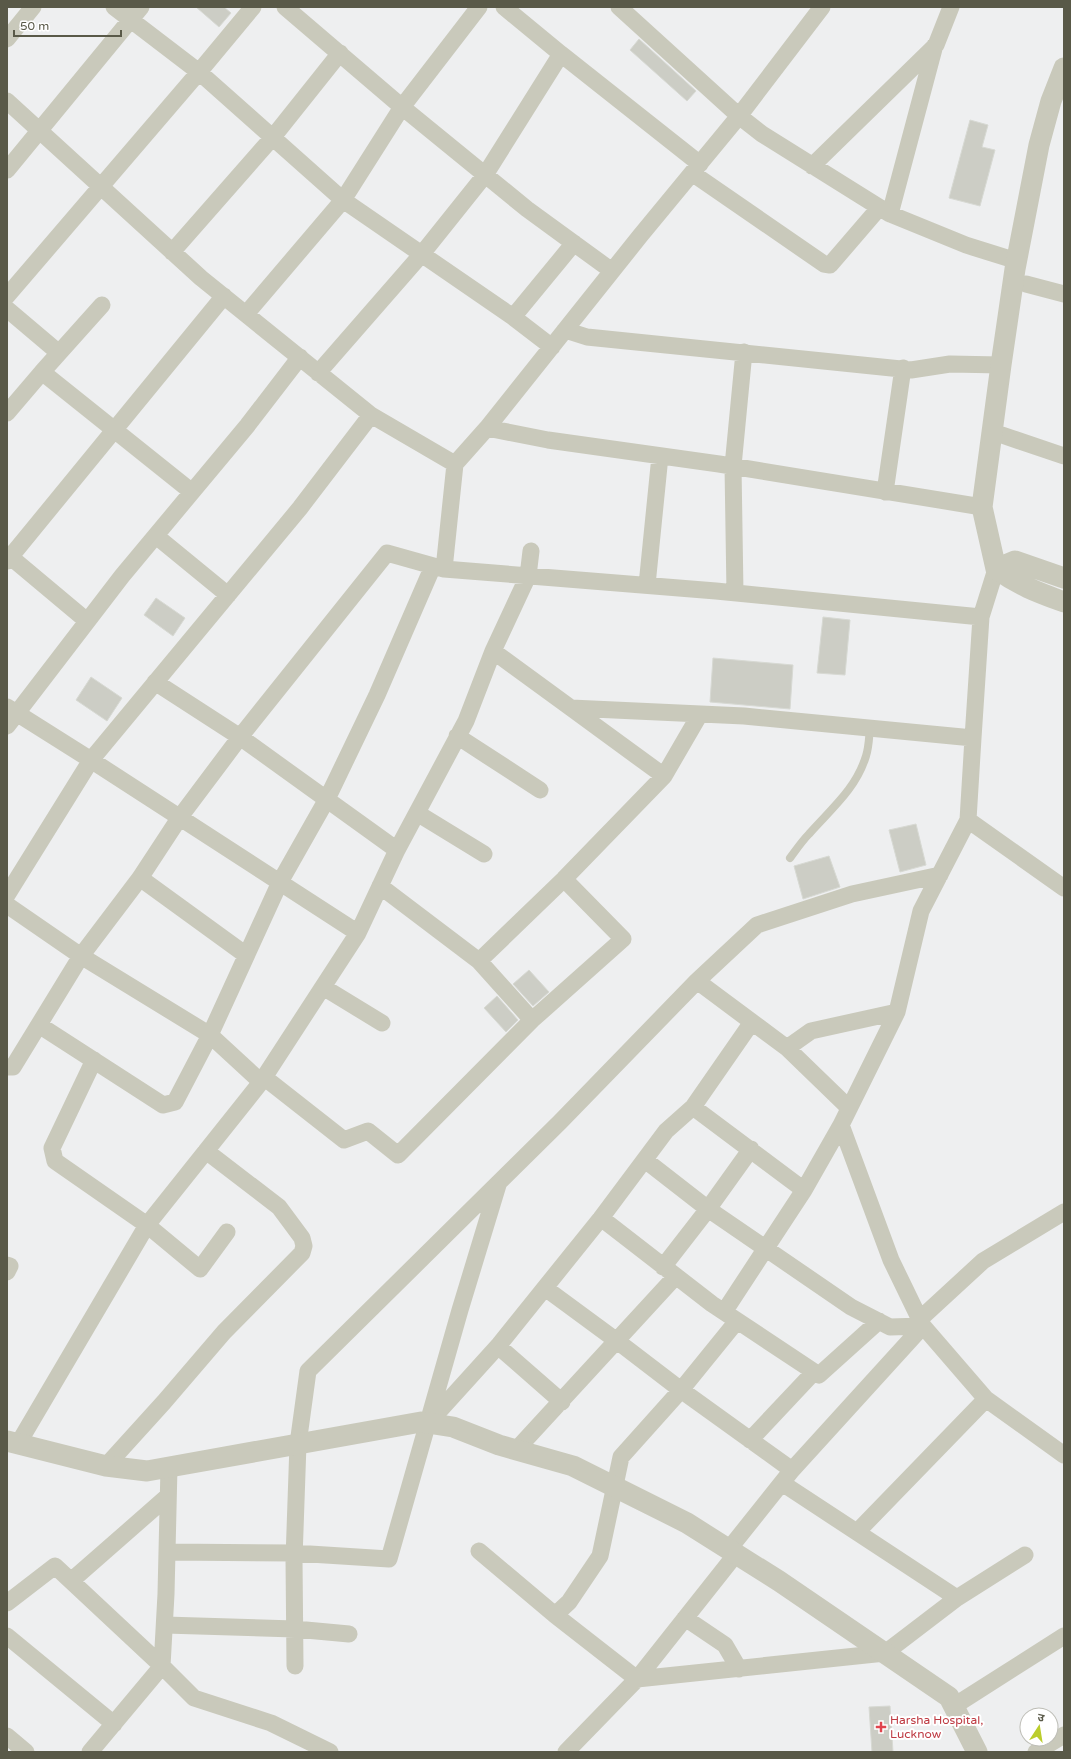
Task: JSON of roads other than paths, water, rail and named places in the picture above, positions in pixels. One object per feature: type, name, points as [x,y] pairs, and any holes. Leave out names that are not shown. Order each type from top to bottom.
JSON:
[{"type":"street","points":[[7,39],[33,7]]},
{"type":"street","points":[[114,7],[136,13],[199,72],[343,200],[513,317],[552,347]]},
{"type":"street","points":[[7,296],[253,7]]},
{"type":"street","points":[[285,7],[402,107],[527,209],[612,271]]},
{"type":"street","points":[[246,314],[343,200],[402,107],[479,7]]},
{"type":"street","points":[[504,7],[696,168],[824,264],[830,265],[885,211],[936,45],[951,7]]},
{"type":"street","points":[[619,7],[739,116],[762,134],[812,166],[885,211],[966,245],[1017,261]]},
{"type":"street","points":[[39,1025],[163,1104],[175,1102],[210,1035],[280,882],[327,799],[438,567],[455,464],[487,428],[612,271],[739,116],[822,7]]},
{"type":"street","points":[[7,170],[136,13]]},
{"type":"street","points":[[812,166],[936,45]]},
{"type":"street","points":[[172,252],[273,137],[340,54]]},
{"type":"street","points":[[318,372],[421,255],[485,175],[560,54]]},
{"type":"street","points":[[555,1615],[569,1602],[600,1556],[621,1457],[681,1390],[730,1317],[766,1249],[804,1190],[841,1125],[897,1012],[921,911],[968,820],[981,617],[996,569],[983,512],[1001,365],[1017,261],[1039,145],[1051,100],[1064,68]]},
{"type":"street","points":[[7,101],[172,252],[370,415],[455,464]]},
{"type":"street","points":[[983,512],[992,497],[1026,284],[1050,149],[1064,104]]},
{"type":"street","points":[[513,317],[574,243]]},
{"type":"street","points":[[1026,284],[1064,294]]},
{"type":"street","points":[[87,621],[8,557],[115,431],[224,296]]},
{"type":"street","points":[[7,413],[102,305]]},
{"type":"street","points":[[7,310],[59,353]]},
{"type":"street","points":[[565,330],[587,337],[911,370],[950,364],[1001,365]]},
{"type":"street","points":[[735,593],[733,466],[744,352]]},
{"type":"street","points":[[300,357],[247,426],[10,715],[91,760],[358,933]]},
{"type":"street","points":[[885,492],[903,368]]},
{"type":"street","points":[[42,372],[192,492]]},
{"type":"street","points":[[7,895],[91,760],[300,508],[370,415]]},
{"type":"street","points":[[487,428],[548,440],[733,466],[885,492],[983,512]]},
{"type":"street","points":[[1002,435],[1064,456]]},
{"type":"street","points":[[647,585],[660,456]]},
{"type":"street","points":[[156,536],[228,595]]},
{"type":"street","points":[[530,551],[528,576],[493,651],[466,721],[397,850],[358,933],[263,1080],[147,1225],[12,1443],[106,1466],[146,1471],[421,1422],[453,1427],[516,1450],[573,1466],[687,1523],[733,1551],[949,1697],[977,1752]]},
{"type":"street","points":[[7,1067],[13,1067],[81,956],[140,878],[180,817],[240,736],[387,553],[438,567],[735,593],[981,617]]},
{"type":"street","points":[[996,569],[1015,561],[1064,578]]},
{"type":"street","points":[[996,569],[1015,583],[1064,602]]},
{"type":"street","points":[[493,651],[664,776]]},
{"type":"street","points":[[155,682],[240,736],[397,850]]},
{"type":"street","points":[[571,708],[744,716],[973,738]]},
{"type":"street","points":[[479,961],[564,879],[664,776],[700,714]]},
{"type":"street","points":[[457,736],[540,790]]},
{"type":"street","points":[[417,813],[484,854]]},
{"type":"street","points":[[968,820],[1064,888]]},
{"type":"street","points":[[295,1666],[294,1553],[298,1444],[308,1371],[566,1116],[697,981],[757,925],[852,894],[940,875]]},
{"type":"street","points":[[140,878],[246,955]]},
{"type":"street","points":[[7,905],[81,956],[210,1035],[263,1080],[344,1140],[368,1131],[398,1155],[532,1020],[622,939],[564,879]]},
{"type":"street","points":[[380,886],[479,961],[532,1020]]},
{"type":"street","points":[[697,981],[786,1048],[849,1108]]},
{"type":"street","points":[[323,987],[382,1023]]},
{"type":"street","points":[[786,1048],[811,1031],[897,1012]]},
{"type":"street","points":[[429,1423],[498,1346],[601,1218],[666,1131],[693,1107],[752,1022]]},
{"type":"street","points":[[94,1060],[52,1148],[54,1161],[147,1225],[200,1268],[227,1232]]},
{"type":"street","points":[[693,1107],[804,1190]]},
{"type":"street","points":[[841,1125],[891,1260],[921,1322],[986,1399],[1064,1455]]},
{"type":"street","points":[[516,1450],[617,1341],[669,1272],[708,1209],[751,1149]]},
{"type":"street","points":[[106,1466],[164,1402],[224,1332],[302,1253],[304,1246],[302,1238],[279,1207],[206,1151]]},
{"type":"street","points":[[645,1160],[708,1209],[851,1307],[890,1327],[921,1322]]},
{"type":"street","points":[[167,1552],[294,1553],[389,1559],[498,1183]]},
{"type":"street","points":[[566,1752],[637,1679],[685,1618],[792,1470],[921,1322],[982,1261],[1064,1212]]},
{"type":"street","points":[[601,1218],[669,1272],[730,1317],[819,1375],[879,1321]]},
{"type":"street","points":[[7,1265],[10,1266],[7,1272]]},
{"type":"street","points":[[545,1288],[681,1390],[792,1470]]},
{"type":"street","points":[[498,1346],[562,1402]]},
{"type":"street","points":[[750,1440],[814,1372]]},
{"type":"street","points":[[857,1532],[986,1399]]},
{"type":"street","points":[[90,1752],[162,1666],[165,1625],[169,1467]]},
{"type":"street","points":[[782,1483],[957,1598]]},
{"type":"street","points":[[71,1581],[168,1496]]},
{"type":"street","points":[[479,1551],[555,1615],[637,1679],[885,1653],[957,1598],[1025,1555]]},
{"type":"street","points":[[7,1603],[55,1566],[194,1698],[271,1724],[330,1752]]},
{"type":"street","points":[[685,1618],[725,1645],[739,1668]]},
{"type":"street","points":[[165,1625],[295,1629],[349,1634]]},
{"type":"street","points":[[7,1636],[114,1724]]},
{"type":"street","points":[[954,1706],[1064,1636]]},
{"type":"street","points":[[1036,1752],[1064,1735]]},
{"type":"street","points":[[7,1736],[26,1752]]},
{"type":"lane","points":[[790,858],[807,835],[839,803],[853,785],[866,754],[870,728]]},
{"type":"place","name":"Harsha Hospital, Lucknow","points":[[881,1727]]}]
